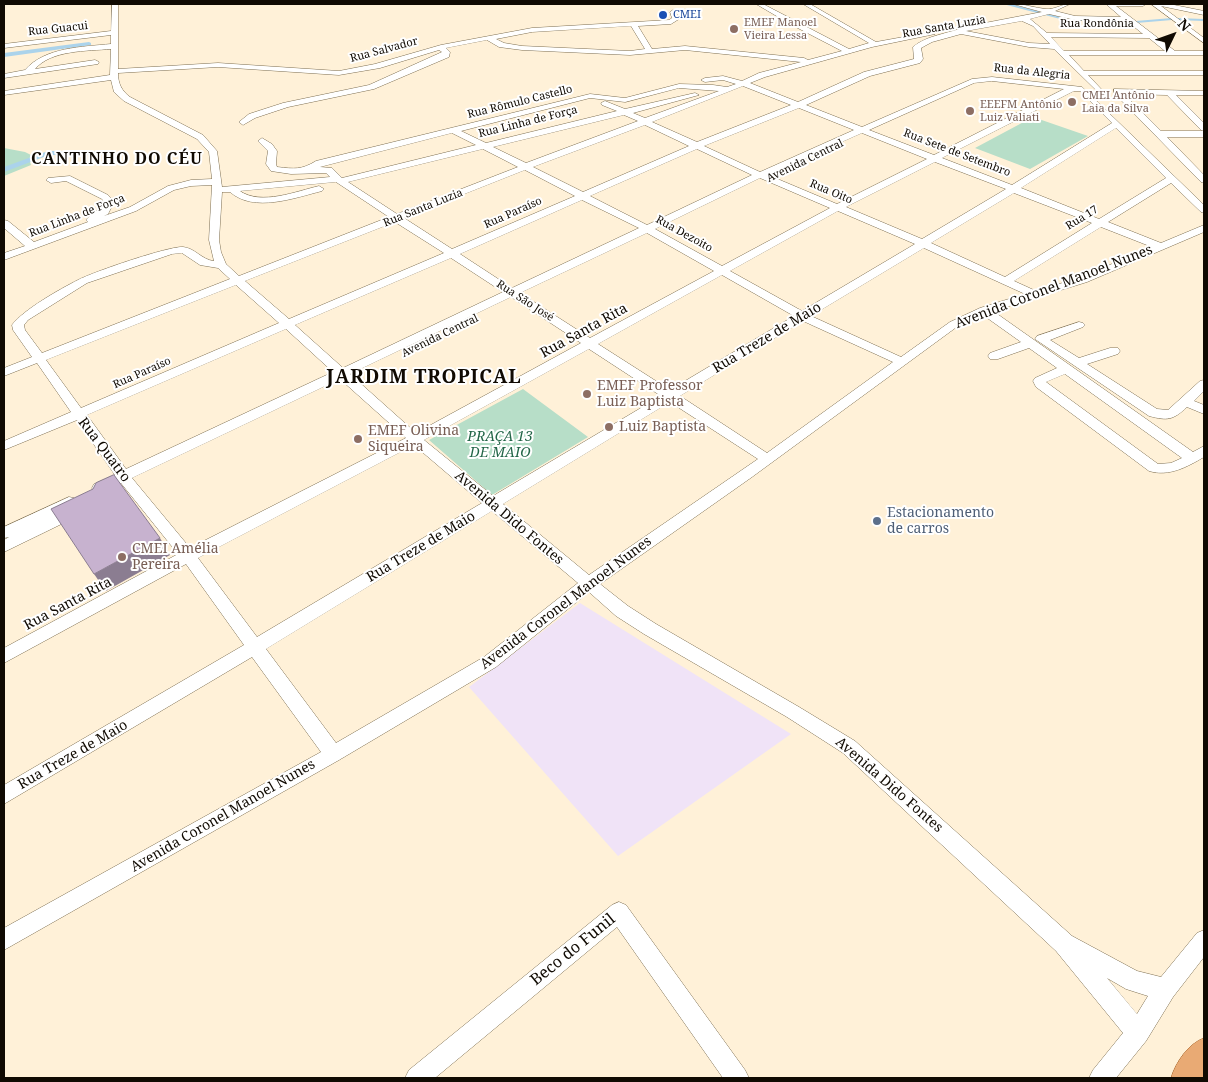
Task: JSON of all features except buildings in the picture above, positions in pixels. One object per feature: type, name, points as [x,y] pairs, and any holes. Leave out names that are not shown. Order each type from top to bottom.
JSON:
[{"type":"main road","points":[[1186,1078],[1204,1053]]},
{"type":"street","points":[[116,4],[114,74],[118,92],[127,99],[184,127],[208,145],[215,158],[214,240],[221,265]]},
{"type":"street","name":"Rua Salvador","points":[[4,93],[90,80],[114,74],[218,65],[320,74],[339,73],[377,66],[408,55],[441,47],[488,38],[536,39],[633,24],[674,21],[676,19],[672,12],[678,4]]},
{"type":"street","points":[[759,4],[845,50]]},
{"type":"street","points":[[806,4],[873,43]]},
{"type":"street","points":[[1016,4],[1047,13],[1080,19],[1129,19]]},
{"type":"street","points":[[1047,13],[1066,4]]},
{"type":"street","points":[[1109,4],[1173,53]]},
{"type":"street","points":[[1116,4],[1143,4]]},
{"type":"street","points":[[1154,4],[1204,41]]},
{"type":"street","points":[[1160,4],[1188,4]]},
{"type":"street","points":[[1160,4],[1204,13]]},
{"type":"street","name":"Rua Paraíso","points":[[4,446],[287,323],[452,254],[698,145],[799,105],[867,74],[918,61],[917,47],[924,42],[960,28],[1047,13]]},
{"type":"street","points":[[1021,17],[1035,25],[1099,91]]},
{"type":"street","points":[[633,24],[641,40],[650,51]]},
{"type":"street","name":"Rua Santa Luzia","points":[[873,43],[932,28]]},
{"type":"street","points":[[488,38],[511,47],[536,39],[620,53],[674,48],[705,49],[805,60],[873,43],[960,28],[1055,47]]},
{"type":"street","name":"Rua Guacui","points":[[4,46],[114,33]]},
{"type":"street","name":"Rua Rondônia","points":[[1043,35],[1150,36]]},
{"type":"street","points":[[90,80],[95,62],[97,36]]},
{"type":"street","points":[[28,72],[37,63],[51,56],[114,46]]},
{"type":"street","points":[[243,122],[252,116],[286,104],[371,87],[446,55],[446,52],[441,47]]},
{"type":"street","name":"Rua Santa Luzia","points":[[4,372],[725,89],[762,75],[815,62],[845,50]]},
{"type":"street","points":[[1062,53],[1204,53]]},
{"type":"street","points":[[4,76],[95,62]]},
{"type":"street","points":[[1082,73],[1204,73]]},
{"type":"street","name":"Rua Sete de Setembro","points":[[679,86],[719,78],[742,83],[1162,246]]},
{"type":"street","name":"Rua da Alegria","points":[[979,80],[992,79],[1078,88]]},
{"type":"street","name":"Avenida Central","points":[[4,546],[87,500],[650,230],[863,131],[874,123],[965,83],[979,80]]},
{"type":"street","name":"Rua Rômulo Castello","points":[[321,167],[344,157],[590,96],[625,100],[679,86],[725,89]]},
{"type":"street","points":[[1078,88],[1118,124],[1204,210]]},
{"type":"street","name":"Rua Santa Rita","points":[[4,656],[188,556],[415,439],[837,208],[1078,88]]},
{"type":"street","name":"Rua Linha de Força","points":[[4,257],[30,244],[133,209],[171,188],[192,183],[231,188],[236,195],[256,200],[624,111],[725,89]]},
{"type":"street","points":[[1203,178],[1157,134],[1117,91],[1204,93]]},
{"type":"street","points":[[1170,93],[1204,128]]},
{"type":"street","name":"Rua Oito","points":[[590,96],[764,177],[922,243],[1037,296]]},
{"type":"street","name":"Rua Treze de Maio","points":[[4,795],[256,647],[1118,124]]},
{"type":"street","name":"Rua Dezoito","points":[[453,130],[650,230],[802,316],[902,362]]},
{"type":"street","points":[[1157,134],[1204,134]]},
{"type":"street","points":[[262,141],[274,151],[275,155],[271,164],[274,170],[291,171],[321,167]]},
{"type":"street","name":"Rua São José","points":[[321,167],[767,459]]},
{"type":"street","points":[[4,223],[30,244],[97,218],[104,212],[109,202],[105,196],[67,178],[51,180]]},
{"type":"street","name":"Rua 17","points":[[1006,281],[1172,178]]},
{"type":"street","name":"Avenida Coronel Manoel Nunes","points":[[4,940],[333,754],[490,662],[588,584],[767,459],[954,324],[988,309],[1037,296],[1090,277],[1204,228]]},
{"type":"street","name":"Rua Quatro","points":[[221,265],[208,265],[184,250],[175,249],[78,283],[24,318],[18,325],[19,330],[78,415],[127,481],[188,556],[333,754]]},
{"type":"street","name":"Avenida Dido Fontes","points":[[221,265],[415,439],[622,611],[817,725],[849,747],[1064,943],[1138,1033]]},
{"type":"street","points":[[988,309],[1071,366],[1192,458]]},
{"type":"street","points":[[994,356],[1079,325]]},
{"type":"street","points":[[1114,351],[1043,378],[1039,381],[1040,384],[1154,468],[1166,469],[1204,451]]},
{"type":"street","points":[[1071,366],[1154,412],[1171,415],[1204,384]]},
{"type":"street","points":[[1186,402],[1204,410]]},
{"type":"street","name":"Avenida Central","points":[[4,533],[87,500]]},
{"type":"street","name":"Beco do Funil","points":[[417,1078],[619,912],[736,1078]]},
{"type":"street","points":[[1101,1078],[1138,1033],[1165,989],[1204,940]]},
{"type":"street","name":"Avenida Dido Fontes","points":[[1064,943],[1116,972],[1134,980],[1165,989]]},
{"type":"shaded area","points":[[580,603],[791,734],[618,856],[469,687]]},
{"type":"green space","points":[[1033,117],[1088,136],[1030,169],[975,148]]},
{"type":"green space","points":[[4,148],[25,152],[33,156],[30,162],[31,165],[4,176]]},
{"type":"green space","name":"PRAÇA 13 DE MAIO","points":[[523,389],[588,437],[492,495],[429,440]]},
{"type":"waterway","points":[[1007,4],[1068,20],[1105,20]]},
{"type":"waterway","points":[[1136,22],[1172,19]]},
{"type":"waterway","points":[[1176,19],[1204,20]]},
{"type":"waterway","points":[[4,55],[89,44]]},
{"type":"waterway","points":[[4,170],[48,153],[96,153]]},
{"type":"place","name":"CMEI","points":[[663,15]]},
{"type":"place","name":"EMEF Manoel Vieira Lessa","points":[[734,29]]},
{"type":"place","name":"CMEI Antônio Laia da Silva","points":[[1072,102]]},
{"type":"place","name":"EEEFM Antônio Luiz Valiati","points":[[970,111]]},
{"type":"place","name":"EMEF Professor Luiz Baptista","points":[[587,394]]},
{"type":"place","name":"Luiz Baptista","points":[[609,427]]},
{"type":"place","name":"EMEF Olivina Siqueira","points":[[358,439]]},
{"type":"place","name":"Estacionamento de carros","points":[[877,521]]},
{"type":"place","name":"CMEI Amélia Pereira","points":[[122,557]]},
{"type":"district","name":"CANTINHO DO CÉU","points":[[117,159]]},
{"type":"district","name":"JARDIM TROPICAL","points":[[424,378]]}]
